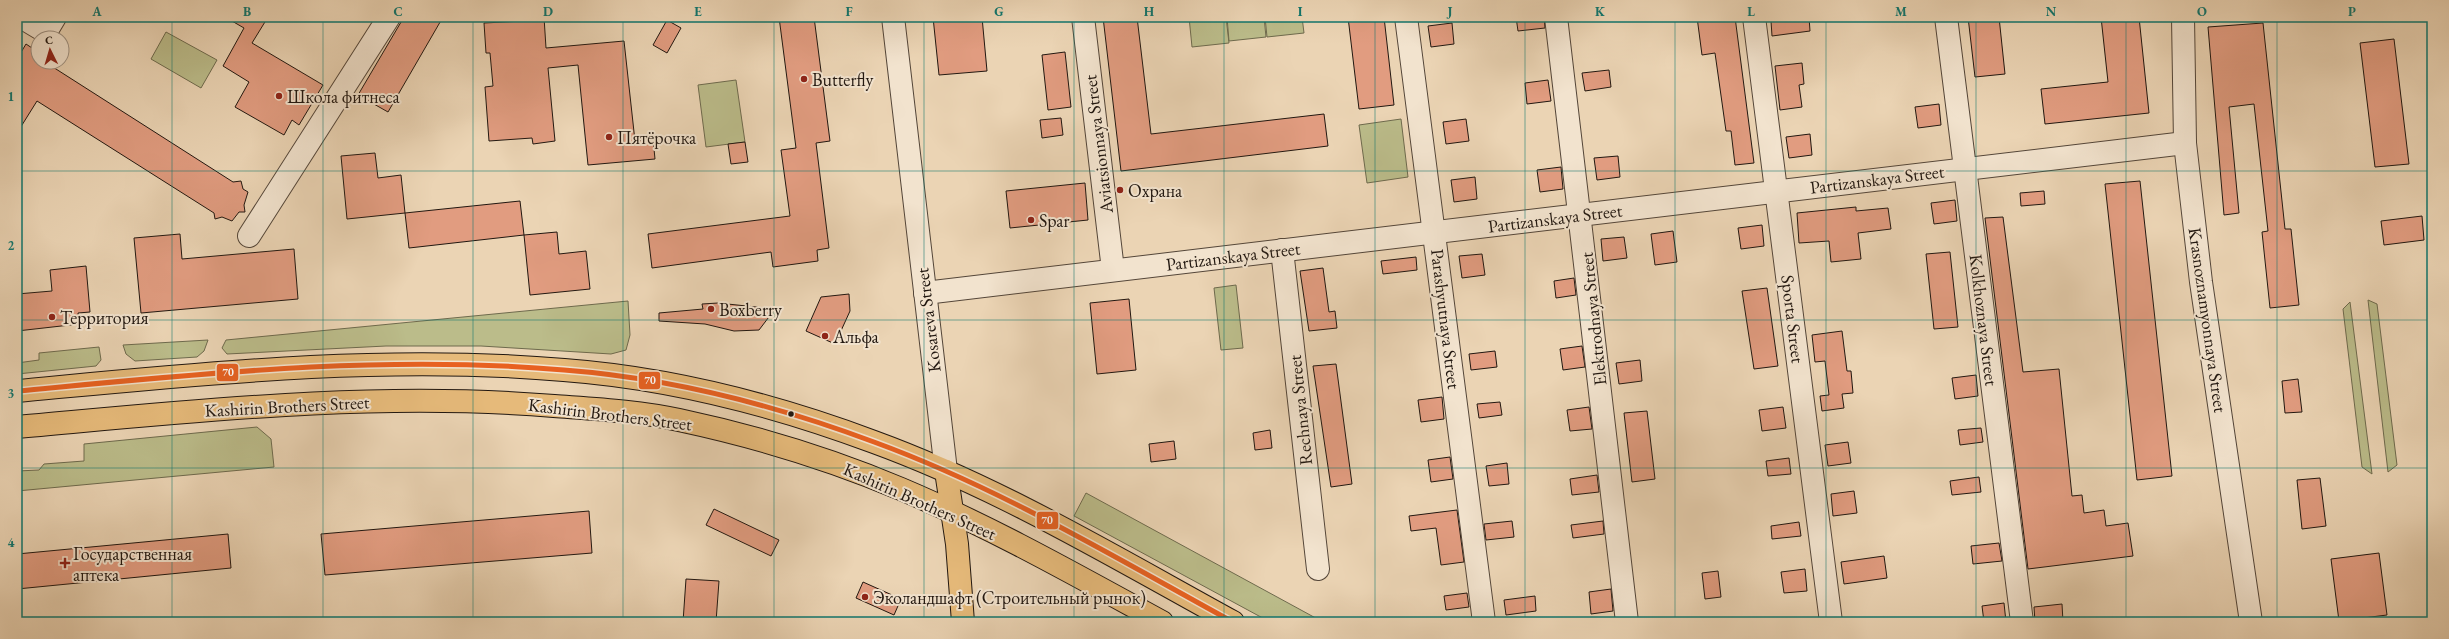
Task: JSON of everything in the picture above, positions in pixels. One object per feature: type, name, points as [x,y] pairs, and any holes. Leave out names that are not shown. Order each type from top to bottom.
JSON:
[{"type":"main road","name":"Kashirin Brothers Street","points":[[17,391],[276,367],[473,365],[565,370],[647,380],[750,402],[810,419],[868,439],[946,471],[1046,519],[1233,622]]},
{"type":"main road","name":"Kashirin Brothers Street","points":[[17,427],[279,404],[476,400],[589,408],[675,419],[747,437],[864,474],[952,512],[1036,554],[1162,622]]},
{"type":"main road","name":"Kosareva Street","points":[[946,471],[952,512],[963,622]]},
{"type":"street","points":[[22,17],[50,25]]},
{"type":"street","points":[[249,236],[280,191],[389,17]]},
{"type":"street","name":"Kosareva Street","points":[[893,17],[946,471]]},
{"type":"street","name":"Aviatsionnaya Street","points":[[1083,17],[1113,270]]},
{"type":"street","name":"Parashyutnaya Street","points":[[1406,17],[1484,622]]},
{"type":"street","name":"Elektrodnaya Street","points":[[1556,17],[1581,214],[1627,622]]},
{"type":"street","name":"Sporta Street","points":[[1754,17],[1831,622]]},
{"type":"street","name":"Kolkhoznaya Street","points":[[1946,17],[2022,622]]},
{"type":"street","name":"Krasnoznamyonnaya Street","points":[[2183,17],[2185,143],[2201,282],[2251,622]]},
{"type":"street","name":"Partizanskaya Street","points":[[925,293],[2185,143]]},
{"type":"street","name":"Rechnaya Street","points":[[1282,250],[1318,569]]},
{"type":"green space","points":[[1189,17],[1226,17],[1229,43],[1192,47]]},
{"type":"green space","points":[[1227,17],[1264,17],[1266,37],[1229,41]]},
{"type":"green space","points":[[1265,17],[1302,17],[1304,33],[1267,37]]},
{"type":"green space","points":[[166,32],[217,60],[201,88],[151,59]]},
{"type":"green space","points":[[736,80],[745,142],[706,147],[698,85]]},
{"type":"green space","points":[[1401,119],[1408,177],[1367,183],[1359,125]]},
{"type":"green space","points":[[1236,285],[1243,348],[1221,350],[1214,288]]},
{"type":"green space","points":[[2368,300],[2377,304],[2397,465],[2388,472]]},
{"type":"green space","points":[[628,301],[630,335],[626,350],[611,354],[481,346],[386,346],[227,354],[222,348],[226,340]]},
{"type":"green space","points":[[2350,302],[2372,474],[2362,467],[2343,309]]},
{"type":"green space","points":[[208,340],[204,351],[197,357],[135,361],[126,354],[123,345]]},
{"type":"green space","points":[[99,347],[101,360],[96,366],[17,374],[17,363],[39,360],[39,353]]},
{"type":"green space","points":[[257,427],[271,439],[274,467],[17,491],[17,471],[39,470],[44,464],[84,461],[84,444]]},
{"type":"green space","points":[[1086,493],[1323,622],[1270,622],[1074,516]]},
{"type":"building","name":"Школа фитнеса","points":[[225,17],[268,17],[252,43],[323,85],[299,125],[292,120],[284,135],[235,107],[249,82],[223,66],[244,28]]},
{"type":"building","points":[[404,17],[443,17],[388,112],[358,95]]},
{"type":"building","points":[[523,17],[544,17],[546,48],[624,41],[635,141],[653,139],[655,159],[588,165],[578,65],[548,68],[555,141],[533,144],[532,138],[489,141],[485,87],[493,86],[490,53],[486,53],[484,23],[523,21]]},
{"type":"building","points":[[779,17],[814,17],[830,141],[816,143],[829,248],[817,250],[818,261],[773,267],[771,252],[652,268],[648,234],[790,216],[781,150],[796,148]]},
{"type":"building","points":[[933,17],[982,17],[987,71],[939,75]]},
{"type":"building","points":[[1103,17],[1137,17],[1151,134],[1324,114],[1328,146],[1121,171]]},
{"type":"building","points":[[1348,17],[1384,17],[1394,105],[1359,109]]},
{"type":"building","points":[[1516,17],[1544,17],[1545,28],[1518,31]]},
{"type":"building","points":[[1697,17],[1735,17],[1754,163],[1735,165],[1731,131],[1726,131],[1715,53],[1702,55]]},
{"type":"building","points":[[1785,17],[1809,17],[1810,31],[1772,36],[1771,21],[1785,19]]},
{"type":"building","points":[[1968,17],[1999,17],[2005,74],[1975,77]]},
{"type":"building","points":[[2101,17],[2139,17],[2149,113],[2045,124],[2041,89],[2108,82]]},
{"type":"building","points":[[667,20],[681,28],[667,53],[653,45]]},
{"type":"building","points":[[1452,23],[1454,44],[1431,47],[1428,26]]},
{"type":"building","points":[[2263,23],[2285,229],[2291,229],[2299,305],[2270,308],[2262,232],[2268,231],[2254,104],[2229,107],[2239,213],[2224,215],[2208,27]]},
{"type":"building","points":[[2394,39],[2409,164],[2375,167],[2360,43]]},
{"type":"building","points":[[26,44],[30,47],[30,70],[58,70],[233,182],[241,181],[243,189],[248,192],[244,205],[245,212],[239,212],[232,221],[222,217],[215,219],[214,213],[37,101],[17,133],[17,59]]},
{"type":"building","points":[[1065,52],[1071,107],[1048,110],[1042,55]]},
{"type":"building","points":[[1802,63],[1804,84],[1799,85],[1802,107],[1780,110],[1775,66]]},
{"type":"building","points":[[1609,70],[1611,87],[1585,91],[1582,73]]},
{"type":"building","points":[[1548,80],[1551,101],[1527,104],[1525,83]]},
{"type":"building","points":[[1939,104],[1941,125],[1918,128],[1915,107]]},
{"type":"building","points":[[1061,118],[1063,135],[1042,138],[1040,120]]},
{"type":"building","points":[[1466,119],[1469,141],[1446,144],[1443,122]]},
{"type":"building","points":[[1810,134],[1812,155],[1789,158],[1786,137]]},
{"type":"building","points":[[745,142],[748,162],[731,164],[728,144]]},
{"type":"building","points":[[375,153],[378,178],[401,175],[405,213],[347,219],[341,156]]},
{"type":"building","points":[[1618,156],[1620,177],[1597,180],[1594,158]]},
{"type":"building","points":[[1561,167],[1563,189],[1540,192],[1537,170]]},
{"type":"building","points":[[1475,177],[1477,199],[1454,202],[1451,180]]},
{"type":"building","points":[[2140,181],[2172,476],[2137,480],[2105,184]]},
{"type":"building","points":[[1085,183],[1088,220],[1010,228],[1006,191]]},
{"type":"building","points":[[2044,191],[2045,204],[2021,206],[2020,193]]},
{"type":"building","points":[[1955,200],[1957,221],[1934,224],[1931,203]]},
{"type":"building","points":[[520,201],[524,235],[409,248],[405,213]]},
{"type":"building","points":[[1856,207],[1856,211],[1888,208],[1891,229],[1858,233],[1861,259],[1831,262],[1829,241],[1799,243],[1797,213]]},
{"type":"building","points":[[2422,216],[2424,240],[2384,245],[2381,221]]},
{"type":"building","points":[[2003,217],[2023,372],[2059,369],[2072,496],[2082,495],[2084,513],[2104,510],[2106,526],[2128,523],[2133,556],[2028,569],[1985,218]]},
{"type":"building","points":[[1762,225],[1764,246],[1741,249],[1738,228]]},
{"type":"building","points":[[1673,231],[1677,262],[1655,265],[1651,234]]},
{"type":"building","points":[[557,232],[559,254],[586,251],[590,289],[530,295],[524,235]]},
{"type":"building","points":[[180,234],[182,259],[294,249],[298,299],[141,313],[134,238]]},
{"type":"building","points":[[1624,237],[1627,258],[1603,261],[1601,239]]},
{"type":"building","points":[[1950,252],[1958,327],[1934,329],[1926,254]]},
{"type":"building","points":[[1482,254],[1485,275],[1462,278],[1459,256]]},
{"type":"building","points":[[1416,257],[1417,270],[1383,274],[1381,261]]},
{"type":"building","points":[[86,266],[90,312],[78,313],[79,324],[17,331],[17,294],[52,291],[50,270]]},
{"type":"building","points":[[1323,268],[1329,312],[1335,311],[1337,328],[1309,331],[1300,271]]},
{"type":"building","points":[[1574,278],[1576,295],[1556,298],[1554,281]]},
{"type":"building","points":[[1767,288],[1778,366],[1754,369],[1742,291]]},
{"type":"building","points":[[849,294],[850,311],[835,344],[806,331],[821,297]]},
{"type":"building","points":[[1129,299],[1136,370],[1097,374],[1090,303]]},
{"type":"building","points":[[718,303],[775,309],[759,330],[734,331],[705,324],[659,321],[659,313],[703,309],[702,304]]},
{"type":"building","points":[[1842,331],[1847,371],[1851,371],[1853,393],[1842,394],[1844,408],[1822,411],[1820,396],[1829,395],[1825,361],[1815,362],[1812,335]]},
{"type":"building","points":[[1582,346],[1585,367],[1563,370],[1560,349]]},
{"type":"building","points":[[1495,351],[1497,367],[1471,370],[1469,354]]},
{"type":"building","points":[[1640,360],[1642,381],[1619,384],[1616,363]]},
{"type":"building","points":[[1336,364],[1352,484],[1331,487],[1313,366]]},
{"type":"building","points":[[1976,375],[1978,396],[1955,399],[1952,378]]},
{"type":"building","points":[[2298,379],[2302,412],[2285,413],[2282,381]]},
{"type":"building","points":[[1442,397],[1444,419],[1421,422],[1418,400]]},
{"type":"building","points":[[1500,402],[1502,415],[1479,418],[1477,404]]},
{"type":"building","points":[[1589,407],[1592,429],[1570,431],[1567,410]]},
{"type":"building","points":[[1783,407],[1786,428],[1762,431],[1759,410]]},
{"type":"building","points":[[1647,411],[1655,479],[1632,482],[1624,413]]},
{"type":"building","points":[[1981,428],[1983,442],[1960,445],[1958,430]]},
{"type":"building","points":[[1270,430],[1272,448],[1255,450],[1253,433]]},
{"type":"building","points":[[1174,441],[1176,459],[1151,462],[1149,444]]},
{"type":"building","points":[[1848,442],[1851,463],[1828,466],[1825,445]]},
{"type":"building","points":[[1450,457],[1453,479],[1431,482],[1428,460]]},
{"type":"building","points":[[1789,458],[1791,474],[1768,476],[1766,461]]},
{"type":"building","points":[[1507,463],[1509,484],[1489,486],[1486,466]]},
{"type":"building","points":[[1597,475],[1599,492],[1572,495],[1570,479]]},
{"type":"building","points":[[1979,477],[1981,492],[1952,495],[1950,481]]},
{"type":"building","points":[[2320,478],[2326,526],[2302,529],[2297,480]]},
{"type":"building","points":[[1854,491],[1857,513],[1833,516],[1831,494]]},
{"type":"building","points":[[714,509],[779,540],[771,556],[706,525]]},
{"type":"building","points":[[1457,510],[1464,562],[1441,565],[1436,528],[1411,531],[1409,516]]},
{"type":"building","points":[[589,511],[592,553],[325,575],[321,534]]},
{"type":"building","points":[[1512,521],[1514,537],[1486,540],[1484,524]]},
{"type":"building","points":[[1603,521],[1604,534],[1573,538],[1571,525]]},
{"type":"building","points":[[1799,522],[1801,536],[1772,539],[1771,526]]},
{"type":"building","points":[[228,534],[231,568],[17,589],[17,554]]},
{"type":"building","points":[[1999,543],[2002,561],[1973,564],[1971,546]]},
{"type":"building","points":[[2379,553],[2387,615],[2339,621],[2331,559]]},
{"type":"building","points":[[1884,556],[1887,578],[1844,584],[1841,562]]},
{"type":"building","points":[[1805,569],[1807,591],[1784,593],[1781,572]]},
{"type":"building","points":[[1718,571],[1721,597],[1705,599],[1702,573]]},
{"type":"building","points":[[686,579],[719,581],[716,622],[683,622]]},
{"type":"building","points":[[863,582],[901,599],[894,615],[856,598]]},
{"type":"building","points":[[1611,589],[1613,611],[1591,614],[1589,592]]},
{"type":"building","points":[[1467,593],[1469,607],[1446,610],[1444,596]]},
{"type":"building","points":[[1535,596],[1536,611],[1506,615],[1504,600]]},
{"type":"building","points":[[2004,603],[2006,622],[1984,622],[1982,606]]},
{"type":"building","points":[[2062,604],[2063,622],[2035,622],[2034,607]]},
{"type":"transit line","name":"70","points":[[17,391],[154,378],[290,368],[359,365],[427,364],[496,366],[564,370],[643,379],[722,395],[799,416],[921,460],[1012,502],[1057,525],[1233,622]]},
{"type":"place","name":"Butterfly","points":[[804,79]]},
{"type":"place","name":"Школа фитнеса","points":[[279,96]]},
{"type":"place","name":"Пятёрочка","points":[[609,137]]},
{"type":"place","name":"Охрана","points":[[1120,190]]},
{"type":"place","name":"Spar","points":[[1031,220]]},
{"type":"place","name":"Boxberry","points":[[711,309]]},
{"type":"place","name":"Территория","points":[[52,317]]},
{"type":"place","name":"Альфа","points":[[825,336]]},
{"type":"place","name":"Государственная аптека","points":[[65,563]]},
{"type":"place","name":"Эколандшафт (Строительный рынок)","points":[[865,597]]}]
